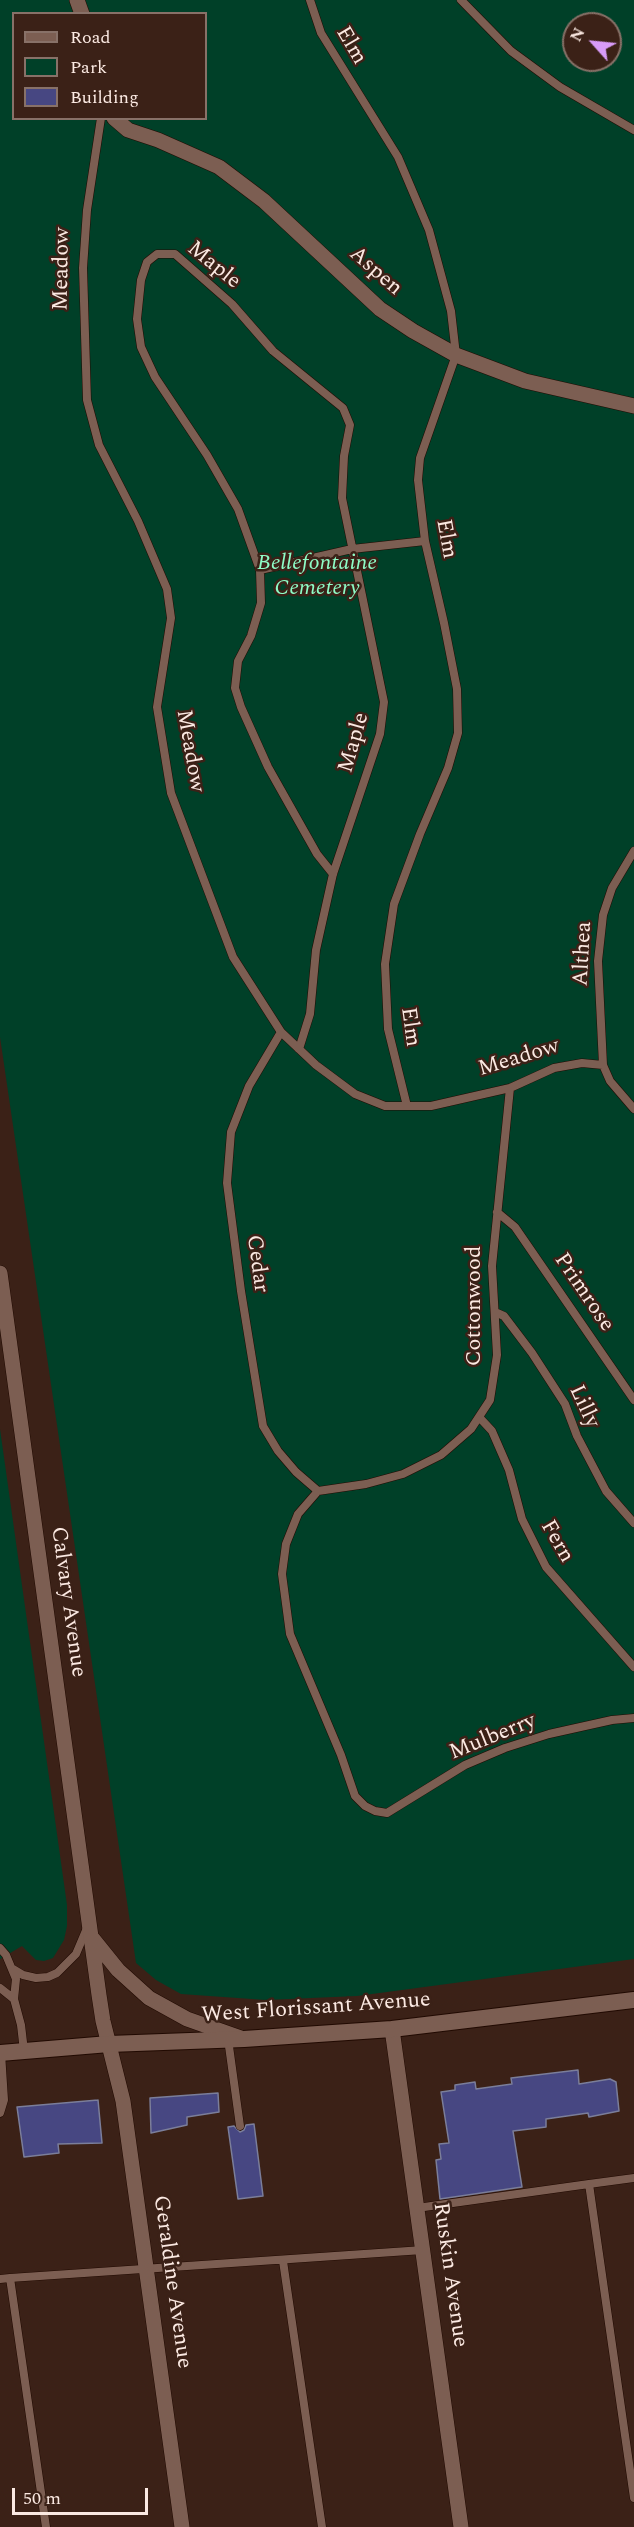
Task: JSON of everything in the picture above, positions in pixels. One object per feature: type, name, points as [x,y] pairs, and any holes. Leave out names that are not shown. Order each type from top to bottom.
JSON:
[{"type":"main road","name":"West Florissant Avenue","points":[[1,2053],[109,2044],[392,2029],[634,2000]]},
{"type":"street","name":"Aspen","points":[[116,120],[128,130],[158,140],[219,167],[264,201],[380,309],[413,332],[456,355],[525,381],[634,406]]},
{"type":"street","name":"Calvary Avenue","points":[[0,1273],[91,1936],[109,2044]]},
{"type":"street","points":[[91,1936],[118,1970],[149,1998],[187,2019],[236,2039]]},
{"type":"street","name":"Ruskin Avenue","points":[[392,2029],[461,2527]]},
{"type":"street","name":"Geraldine Avenue","points":[[109,2044],[123,2101],[182,2527]]},
{"type":"lane","name":"Elm","points":[[310,0],[321,33],[398,158],[429,230],[451,311],[456,355],[420,458],[418,480],[425,541],[457,689],[458,734],[448,768],[394,904],[385,964],[388,1029],[407,1106]]},
{"type":"lane","points":[[461,0],[511,51],[560,87],[634,130]]},
{"type":"lane","name":"Meadow","points":[[101,120],[87,210],[83,268],[87,400],[99,445],[138,521],[166,589],[171,618],[157,707],[171,794],[233,957],[281,1032],[316,1065],[355,1094],[385,1106],[431,1106],[510,1088],[554,1068],[582,1063],[603,1065]]},
{"type":"lane","name":"Maple","points":[[299,1049],[310,1014],[316,950],[333,874],[380,734],[384,702],[342,498],[344,456],[350,425],[343,408],[273,351],[232,304],[175,254],[157,254],[147,262],[141,280],[137,319],[141,347],[154,377],[207,455],[238,509],[260,570],[261,603],[251,636],[238,661],[235,688],[268,767],[316,854],[333,874]]},
{"type":"lane","points":[[260,570],[352,549],[425,541]]},
{"type":"lane","name":"Althea","points":[[603,1065],[598,961],[603,915],[612,888],[633,857]]},
{"type":"lane","name":"Cedar","points":[[281,1032],[249,1086],[231,1132],[227,1183],[241,1291],[263,1426],[278,1451],[296,1472],[318,1491]]},
{"type":"lane","points":[[603,1065],[610,1081],[634,1109]]},
{"type":"lane","name":"Cottonwood","points":[[318,1491],[366,1484],[403,1474],[441,1455],[471,1429],[490,1400],[497,1355],[492,1266],[510,1088]]},
{"type":"lane","name":"Primrose","points":[[497,1212],[515,1227],[634,1400]]},
{"type":"lane","name":"Lilly","points":[[495,1312],[504,1316],[532,1353],[565,1404],[577,1436],[606,1491],[634,1523]]},
{"type":"lane","name":"Fern","points":[[479,1418],[492,1431],[509,1470],[522,1519],[546,1567],[634,1667]]},
{"type":"lane","name":"Mulberry","points":[[318,1491],[298,1515],[286,1544],[282,1574],[287,1616],[290,1634],[341,1755],[355,1796],[365,1806],[387,1813],[465,1765],[505,1748],[549,1734],[612,1720],[634,1718]]},
{"type":"lane","points":[[13,1969],[23,1975],[36,1978],[48,1977],[57,1973],[76,1954],[89,1921]]},
{"type":"lane","points":[[0,1948],[13,1969],[16,1979],[15,1999],[24,2051]]},
{"type":"lane","points":[[0,1988],[15,1999]]},
{"type":"lane","points":[[236,2039],[240,2126]]},
{"type":"lane","points":[[0,2113],[4,2100],[1,2053]]},
{"type":"lane","points":[[417,2208],[634,2178]]},
{"type":"lane","points":[[589,2184],[634,2498]]},
{"type":"lane","points":[[0,2279],[423,2250]]},
{"type":"lane","points":[[283,2261],[322,2527]]},
{"type":"lane","points":[[10,2278],[46,2527]]},
{"type":"green space","name":"Bellefontaine Cemetery","points":[[0,0],[634,0],[634,1959],[357,1996],[266,2000],[181,1994],[156,1980],[136,1963],[0,1037]]},
{"type":"green space","points":[[0,1429],[67,1905],[64,1940],[53,1958],[44,1961],[36,1960],[22,1946],[0,1959]]},
{"type":"building","points":[[578,2070],[579,2084],[610,2079],[616,2082],[619,2111],[589,2117],[588,2113],[546,2119],[546,2127],[513,2131],[522,2187],[440,2199],[436,2160],[441,2159],[439,2144],[449,2143],[441,2092],[455,2090],[455,2085],[475,2082],[476,2089],[512,2084],[511,2078]]},
{"type":"building","points":[[218,2093],[219,2112],[187,2117],[187,2125],[151,2133],[150,2098]]},
{"type":"building","points":[[98,2100],[102,2143],[58,2144],[59,2153],[24,2157],[17,2107]]},
{"type":"building","points":[[254,2124],[263,2196],[238,2199],[228,2127],[234,2126],[240,2132],[246,2125]]}]
